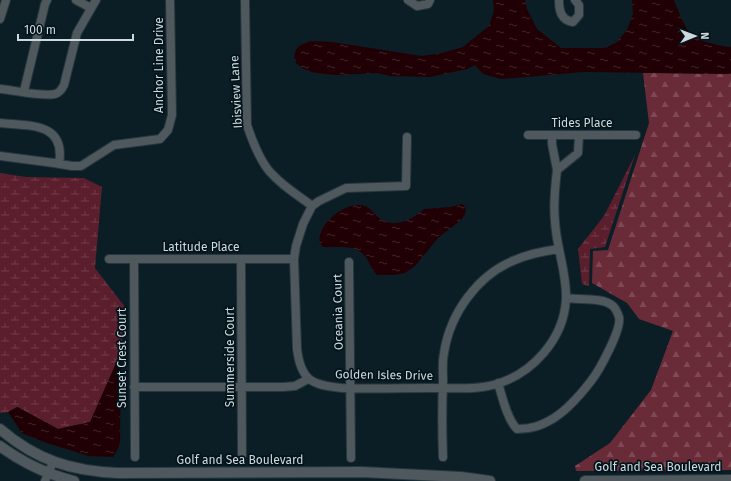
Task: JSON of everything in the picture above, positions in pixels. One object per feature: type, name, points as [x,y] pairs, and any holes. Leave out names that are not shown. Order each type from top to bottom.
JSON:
[{"type":"street","points":[[0,18],[6,0]]},
{"type":"street","points":[[24,92],[47,0]]},
{"type":"street","points":[[76,0],[91,8]]},
{"type":"street","points":[[0,89],[46,94],[56,94],[61,90],[64,85],[77,33],[96,0]]},
{"type":"street","name":"Anchor Line Drive","points":[[0,156],[81,166],[114,145],[160,139],[168,130],[172,115],[170,0]]},
{"type":"street","name":"Ibisview Lane","points":[[245,0],[248,125],[253,144],[271,174],[312,206]]},
{"type":"street","points":[[408,0],[417,6],[428,4],[430,0]]},
{"type":"street","points":[[559,0],[561,15],[568,21],[573,22],[579,15],[579,5],[575,0]]},
{"type":"street","points":[[0,123],[39,127],[52,132],[59,143],[59,164]]},
{"type":"street","name":"Tides Place","points":[[528,135],[636,135]]},
{"type":"street","points":[[552,135],[552,144],[558,170],[578,153],[579,135]]},
{"type":"street","points":[[134,387],[242,388],[295,386],[308,378],[298,364],[296,350],[294,259],[296,246],[303,224],[312,206],[346,188],[406,186],[407,137]]},
{"type":"street","name":"Golden Isles Drive","points":[[308,378],[313,382],[325,386],[350,388],[470,387],[493,385],[517,376],[539,360],[556,335],[564,316],[566,298],[563,266],[554,215],[554,196],[558,170]]},
{"type":"street","points":[[443,457],[442,388],[444,354],[452,325],[466,299],[477,286],[500,267],[531,254],[559,249]]},
{"type":"street","name":"Latitude Place","points":[[108,260],[241,258],[294,259]]},
{"type":"street","name":"Summerside Court","points":[[241,258],[242,455]]},
{"type":"street","name":"Sunset Crest Court","points":[[134,259],[135,457]]},
{"type":"street","name":"Oceania Court","points":[[349,262],[351,458]]},
{"type":"street","points":[[498,383],[506,410],[516,429],[530,429],[540,426],[568,407],[592,380],[604,360],[618,330],[619,318],[614,307],[607,302],[566,298]]},
{"type":"street","name":"Golf and Sea Boulevard","points":[[0,429],[24,447],[53,462],[77,469],[98,472],[234,477],[394,473],[461,477],[490,481]]},
{"type":"street","points":[[0,446],[15,458],[47,477],[74,481]]},
{"type":"street","points":[[47,477],[53,462]]},
{"type":"street","name":"Golf and Sea Boulevard","points":[[585,481],[731,480]]},
{"type":"green space","points":[[643,73],[731,74],[731,470],[576,471],[575,466],[610,443],[651,390],[673,331],[639,319],[627,303],[592,283],[593,251],[608,250],[649,123]]},
{"type":"green space","points":[[635,155],[605,247],[590,249],[589,286],[582,284],[578,249],[604,216]]},
{"type":"green space","points":[[0,173],[26,177],[84,178],[102,187],[95,268],[125,307],[121,352],[90,422],[58,429],[18,407],[8,412],[0,413]]},
{"type":"water","points":[[493,0],[525,0],[527,9],[537,29],[561,48],[604,48],[616,43],[627,30],[633,14],[632,0],[674,0],[685,25],[694,37],[712,44],[731,47],[731,74],[585,72],[501,79],[483,74],[475,65],[467,69],[430,77],[391,76],[377,73],[336,75],[315,73],[304,69],[296,63],[294,56],[296,50],[299,46],[310,41],[332,42],[422,56],[442,53],[463,47],[489,26],[494,11]]},
{"type":"water","points":[[462,204],[466,207],[465,214],[461,220],[438,238],[415,266],[405,273],[394,275],[377,275],[363,254],[353,248],[323,247],[321,245],[321,232],[325,225],[334,215],[352,206],[365,206],[379,218],[391,223],[397,223],[414,217],[424,209],[451,207]]},
{"type":"water","points":[[121,352],[120,445],[113,457],[89,456],[44,442],[22,433],[8,412],[17,407],[58,429],[90,422]]}]
